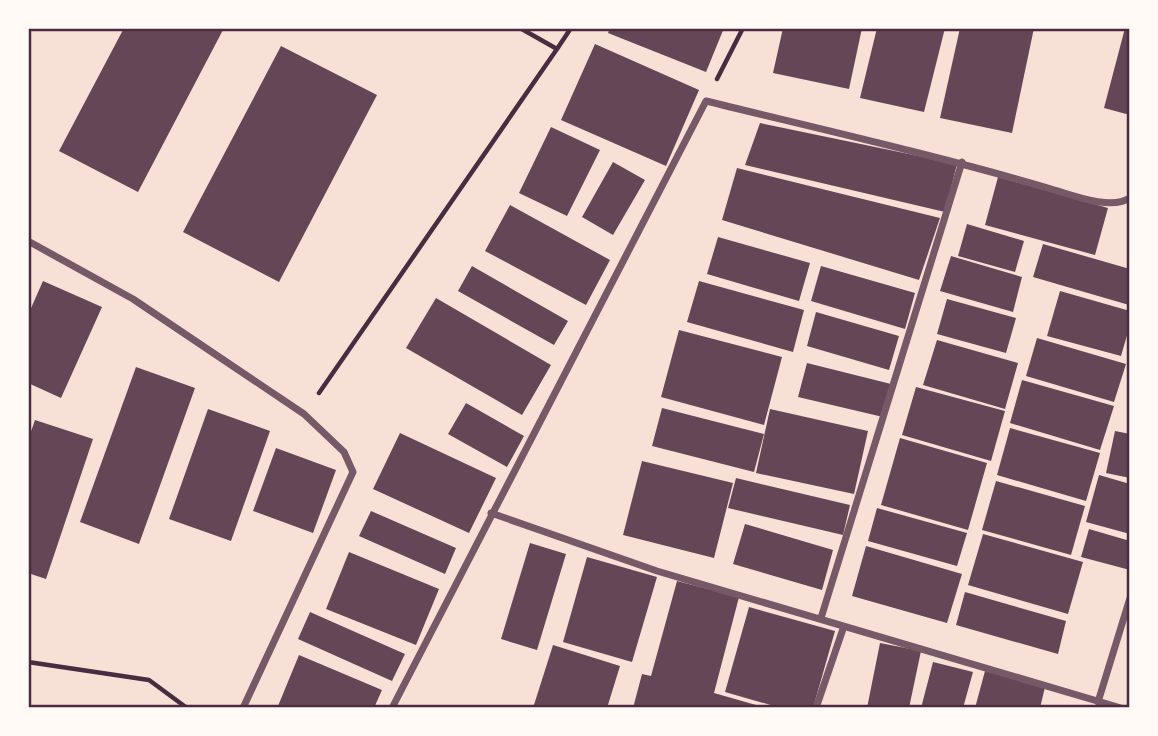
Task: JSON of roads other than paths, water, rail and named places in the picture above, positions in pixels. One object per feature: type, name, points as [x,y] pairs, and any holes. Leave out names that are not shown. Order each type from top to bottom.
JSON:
[{"type":"street","points":[[392,708],[706,101],[962,162],[1082,197],[1119,204],[1130,198]]},
{"type":"street","points":[[821,618],[962,162]]},
{"type":"street","points":[[28,241],[133,299],[304,414],[344,452],[353,472],[243,708]]},
{"type":"street","points":[[491,513],[657,571],[1121,708]]},
{"type":"street","points":[[1098,702],[1130,598]]},
{"type":"street","points":[[816,708],[844,626]]}]
